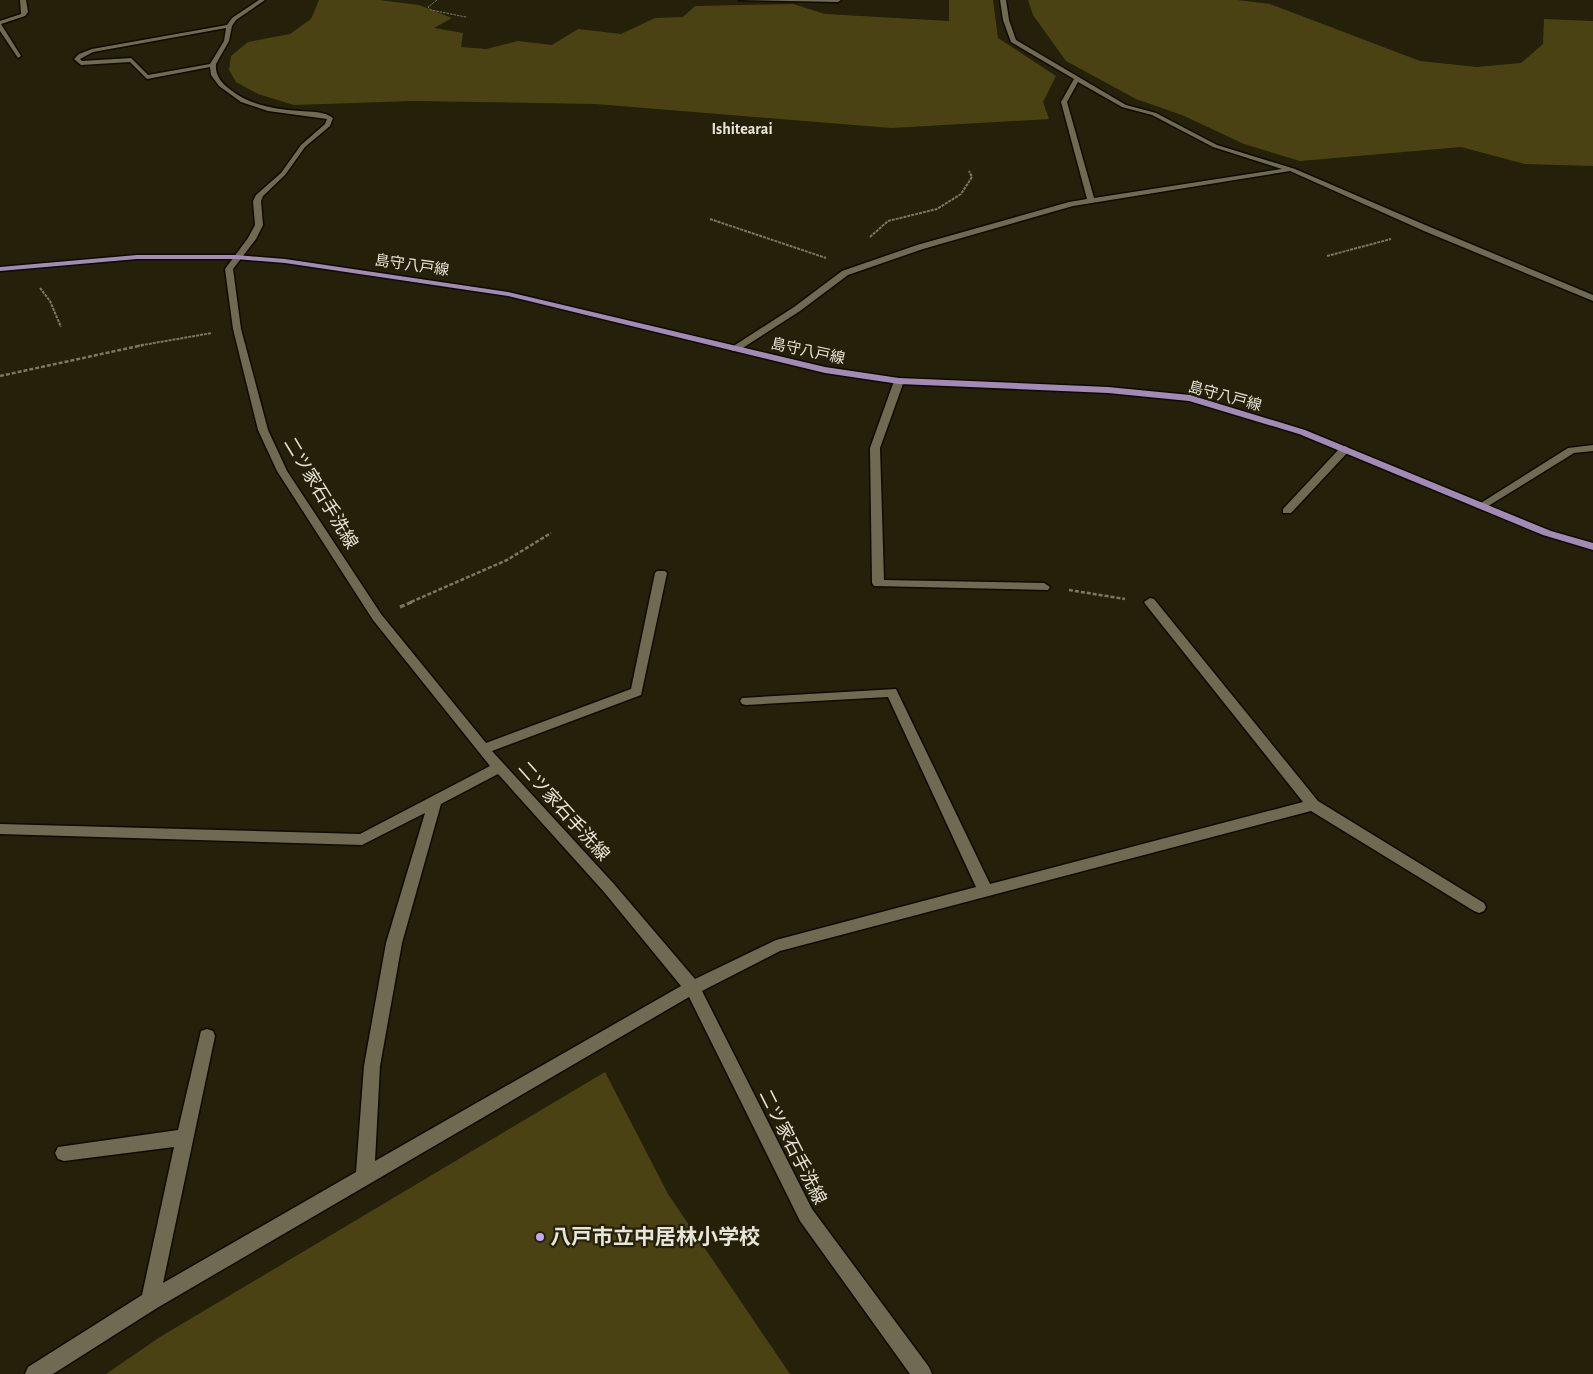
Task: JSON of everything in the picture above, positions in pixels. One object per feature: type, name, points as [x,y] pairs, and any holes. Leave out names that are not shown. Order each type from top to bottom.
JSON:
[{"type":"main road","name":"島守八戸線","points":[[0,269],[137,257],[236,257],[295,262],[508,294],[825,370],[899,382],[1108,390],[1190,398],[1302,432],[1345,448],[1481,506],[1593,548]]},
{"type":"street","points":[[18,56],[0,24],[23,15],[24,0]]},
{"type":"street","points":[[236,257],[252,239],[259,225],[256,201],[260,195],[283,174],[303,146],[328,125],[330,118],[323,115],[256,108],[230,94],[214,78],[212,65],[230,33],[229,26],[234,19],[262,0]]},
{"type":"street","points":[[742,0],[838,0]]},
{"type":"street","points":[[1003,0],[1006,20],[1013,41],[1124,106],[1154,114],[1214,146],[1293,170],[1427,229],[1593,298]]},
{"type":"street","points":[[212,65],[155,78],[143,75],[131,60],[81,63],[77,59],[81,55],[92,51],[229,26]]},
{"type":"street","points":[[1077,79],[1064,102],[1091,201]]},
{"type":"street","points":[[735,349],[796,309],[845,273],[930,245],[1072,204],[1293,170]]},
{"type":"street","name":"二ツ家石手洗線","points":[[236,257],[229,269],[237,329],[264,430],[282,471],[376,617],[483,749],[609,888],[692,987],[806,1215],[922,1374]]},
{"type":"street","points":[[899,382],[875,448],[878,583],[1044,587]]},
{"type":"street","points":[[1287,511],[1345,448]]},
{"type":"street","points":[[1481,506],[1572,450],[1593,448]]},
{"type":"street","points":[[483,749],[637,692],[660,573]]},
{"type":"street","points":[[1150,602],[1313,805],[1479,907]]},
{"type":"street","points":[[746,701],[892,692],[984,890]]},
{"type":"street","points":[[0,829],[362,840],[499,767]]},
{"type":"street","points":[[365,1176],[372,1066],[394,944],[435,801]]},
{"type":"street","points":[[35,1374],[150,1301],[692,987],[776,946],[1313,805]]},
{"type":"street","points":[[150,1301],[208,1036]]},
{"type":"street","points":[[64,1153],[186,1137]]},
{"type":"path","points":[[437,0],[428,7],[431,10],[466,17]]},
{"type":"path","points":[[845,266],[880,227],[888,221],[937,208],[961,194],[972,177],[969,171]]},
{"type":"path","points":[[710,219],[854,270]]},
{"type":"path","points":[[1327,256],[1427,229]]},
{"type":"path","points":[[19,267],[50,301],[61,327]]},
{"type":"path","points":[[0,376],[133,347],[237,329]]},
{"type":"path","points":[[376,617],[508,560],[550,533]]},
{"type":"path","points":[[1044,587],[1150,602]]},
{"type":"shaded area","points":[[319,0],[379,0],[419,5],[452,18],[434,28],[463,33],[461,47],[486,49],[518,41],[552,45],[578,29],[621,34],[655,18],[683,17],[695,6],[793,4],[825,14],[949,21],[949,0],[993,0],[998,38],[1056,76],[1043,102],[1049,119],[891,128],[596,104],[413,101],[294,105],[258,94],[236,82],[229,70],[231,56],[248,42],[290,34],[311,19]]},
{"type":"shaded area","points":[[1028,0],[1237,0],[1270,4],[1420,61],[1477,67],[1521,63],[1543,44],[1544,19],[1593,21],[1593,166],[1525,164],[1461,147],[1300,161],[1244,144],[1182,115],[1136,99],[1066,61],[1033,15]]},
{"type":"shaded area","name":"八戸市立中居林小学校","points":[[605,1072],[668,1194],[790,1374],[106,1374],[160,1337]]},
{"type":"place","name":"八戸市立中居林小学校","points":[[540,1237]]},
{"type":"district","name":"Ishitearai","points":[[742,128]]}]
